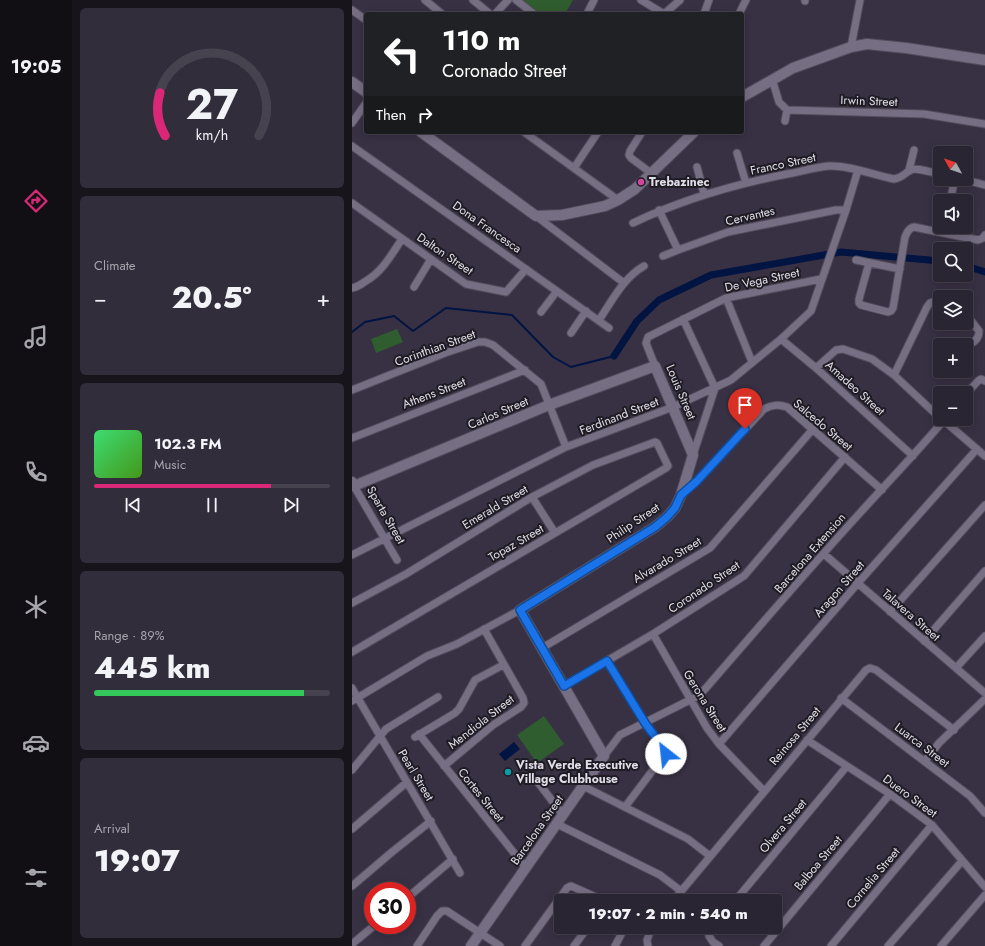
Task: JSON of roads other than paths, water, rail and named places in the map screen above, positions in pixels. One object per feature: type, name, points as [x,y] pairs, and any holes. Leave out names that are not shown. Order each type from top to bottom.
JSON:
[{"type":"street","points":[[425,0],[433,11]]},
{"type":"street","points":[[473,0],[488,12]]},
{"type":"street","points":[[496,12],[508,0]]},
{"type":"street","points":[[516,0],[531,12]]},
{"type":"street","points":[[588,12],[594,0]]},
{"type":"street","points":[[641,0],[652,3],[662,12]]},
{"type":"street","points":[[666,12],[680,0]]},
{"type":"street","points":[[700,0],[709,1],[705,12]]},
{"type":"street","points":[[740,12],[746,0]]},
{"type":"street","points":[[852,47],[860,0]]},
{"type":"street","points":[[352,10],[364,19]]},
{"type":"street","points":[[744,96],[793,68],[852,47],[867,44],[879,44],[985,60]]},
{"type":"street","points":[[772,79],[779,102],[786,110],[785,121]]},
{"type":"street","points":[[352,82],[364,91]]},
{"type":"street","points":[[352,123],[364,106]]},
{"type":"street","name":"Irwin Street","points":[[786,110],[924,114],[985,124]]},
{"type":"street","points":[[424,134],[536,216],[624,283]]},
{"type":"street","points":[[527,134],[618,200]]},
{"type":"street","points":[[574,168],[597,134]]},
{"type":"street","points":[[641,134],[629,155],[651,173]]},
{"type":"street","points":[[536,216],[562,216],[605,206],[618,200],[635,189],[691,134]]},
{"type":"street","name":"Dona Francesca","points":[[352,146],[557,290],[608,328]]},
{"type":"street","points":[[914,150],[910,170],[914,169],[933,173]]},
{"type":"street","points":[[738,153],[746,183]]},
{"type":"street","name":"Franco Street","points":[[633,223],[660,210],[704,194],[746,183],[828,166],[838,166],[894,179],[900,178],[910,170]]},
{"type":"street","points":[[697,167],[704,194]]},
{"type":"street","name":"Ferdinand Street","points":[[352,555],[384,537],[566,447],[673,407],[731,380],[781,339],[811,311],[846,210],[858,170]]},
{"type":"street","points":[[973,182],[985,185]]},
{"type":"street","name":"Dalton Street","points":[[352,203],[466,284],[504,292],[508,291],[526,269]]},
{"type":"street","points":[[660,210],[678,250]]},
{"type":"street","name":"Cervantes","points":[[663,256],[728,232],[836,210],[846,210]]},
{"type":"street","points":[[869,263],[858,303],[888,312],[892,311],[906,233],[910,228],[914,227],[933,229]]},
{"type":"street","points":[[958,234],[978,240],[983,238],[985,235]]},
{"type":"street","points":[[352,288],[376,275],[402,238]]},
{"type":"street","points":[[414,287],[431,259]]},
{"type":"street","points":[[856,260],[869,263],[901,266]]},
{"type":"street","points":[[599,320],[624,283],[635,271],[644,266]]},
{"type":"street","name":"De Vega Street","points":[[646,340],[648,337],[726,298],[821,279]]},
{"type":"street","points":[[542,312],[557,290]]},
{"type":"street","points":[[726,298],[752,362]]},
{"type":"street","points":[[894,375],[927,307],[933,302]]},
{"type":"street","points":[[571,334],[586,311]]},
{"type":"street","points":[[683,319],[715,388]]},
{"type":"street","points":[[973,323],[979,331],[979,335],[973,342]]},
{"type":"street","name":"Amadeo Street","points":[[781,339],[816,368],[913,456]]},
{"type":"street","name":"Louis Street","points":[[646,340],[655,366],[693,455]]},
{"type":"street","name":"Corinthian Street","points":[[352,390],[444,353],[478,342],[485,342],[494,345],[541,384],[566,447]]},
{"type":"street","points":[[816,368],[836,350],[844,349],[872,359],[894,375],[933,410]]},
{"type":"street","name":"Carlos Street","points":[[353,485],[549,405],[655,366]]},
{"type":"street","name":"Athens Street","points":[[352,438],[525,370]]},
{"type":"street","points":[[973,386],[981,379],[985,381]]},
{"type":"street","name":"Philip Street","points":[[355,699],[427,656],[457,644],[520,610],[655,527],[667,517],[675,508],[681,495],[715,388]]},
{"type":"street","name":"Salcedo Street","points":[[681,495],[697,481],[764,409],[769,406],[780,405],[787,407],[882,490]]},
{"type":"street","name":"Barcelona Extension","points":[[690,699],[698,696],[706,688],[913,456],[937,426]]},
{"type":"street","points":[[951,426],[985,456]]},
{"type":"street","name":"Alvarado Street","points":[[542,648],[710,548],[813,429]]},
{"type":"street","name":"Emerald Street","points":[[352,603],[406,574],[532,496],[592,465],[656,442]]},
{"type":"street","name":"Topaz Street","points":[[352,652],[666,468],[668,466],[656,442]]},
{"type":"street","name":"Aragon Street","points":[[719,744],[977,449]]},
{"type":"street","name":"Coronado Street","points":[[564,686],[652,634],[744,576],[845,457]]},
{"type":"street","name":"Sparta Street","points":[[353,485],[397,560]]},
{"type":"street","points":[[532,496],[555,533]]},
{"type":"street","points":[[890,612],[985,504]]},
{"type":"street","name":"Talavera Street","points":[[824,554],[985,693]]},
{"type":"street","points":[[924,640],[985,572]]},
{"type":"street","points":[[520,610],[604,756]]},
{"type":"street","name":"Mendiola Street","points":[[444,766],[493,725],[521,707],[524,703],[523,698],[484,629]]},
{"type":"street","name":"Gerona Street","points":[[652,634],[706,728],[719,744],[764,790]]},
{"type":"street","points":[[956,668],[985,636]]},
{"type":"street","points":[[607,661],[645,723],[665,750],[666,754],[625,807]]},
{"type":"street","name":"Cortes Street","points":[[503,664],[475,680],[459,709],[455,713],[417,735],[444,766],[526,868]]},
{"type":"street","name":"Reinosa Street","points":[[679,894],[764,790],[866,670],[870,668],[876,670],[954,730]]},
{"type":"street","name":"Pearl Street","points":[[352,688],[355,699],[380,736],[460,873]]},
{"type":"street","points":[[352,770],[386,729],[438,697]]},
{"type":"street","name":"Luarca Street","points":[[842,698],[970,796],[985,813]]},
{"type":"street","name":"Barcelona Street","points":[[471,946],[620,735],[690,699]]},
{"type":"street","points":[[925,761],[939,743],[985,699]]},
{"type":"street","name":"Duero Street","points":[[806,740],[890,794],[932,825],[985,887]]},
{"type":"street","name":"Olvera Street","points":[[741,894],[848,766]]},
{"type":"street","points":[[537,781],[560,820],[660,875],[681,891]]},
{"type":"street","points":[[352,829],[407,782]]},
{"type":"street","points":[[583,786],[688,839],[710,856]]},
{"type":"street","name":"Balboa Street","points":[[764,946],[890,794]]},
{"type":"street","points":[[352,886],[431,821]]},
{"type":"street","name":"Cornelia Street","points":[[831,946],[932,825]]},
{"type":"street","points":[[416,890],[453,859]]},
{"type":"street","points":[[888,946],[962,861]]},
{"type":"street","points":[[563,894],[567,888],[571,886],[589,894]]},
{"type":"street","points":[[941,946],[985,895]]},
{"type":"street","points":[[525,946],[554,906]]},
{"type":"street","points":[[417,946],[442,911],[447,911],[500,946]]},
{"type":"street","points":[[352,944],[364,934]]},
{"type":"street","points":[[574,946],[583,934]]},
{"type":"street","points":[[615,946],[621,934]]},
{"type":"street","points":[[648,934],[647,940],[648,946]]},
{"type":"street","points":[[710,934],[709,936],[713,942],[719,946]]},
{"type":"water","points":[[514,742],[520,749],[505,761],[499,754]]},
{"type":"waterway","points":[[614,356],[637,321],[659,300],[711,275],[841,252],[933,260]]},
{"type":"waterway","points":[[973,268],[985,272]]},
{"type":"waterway","points":[[352,332],[365,322],[394,316],[413,331],[446,308],[512,315],[553,357],[571,367],[614,356]]},
{"type":"place","name":"Trebazinec","points":[[641,182]]},
{"type":"place","name":"Vista Verde Executive Village Clubhouse","points":[[508,772]]}]
